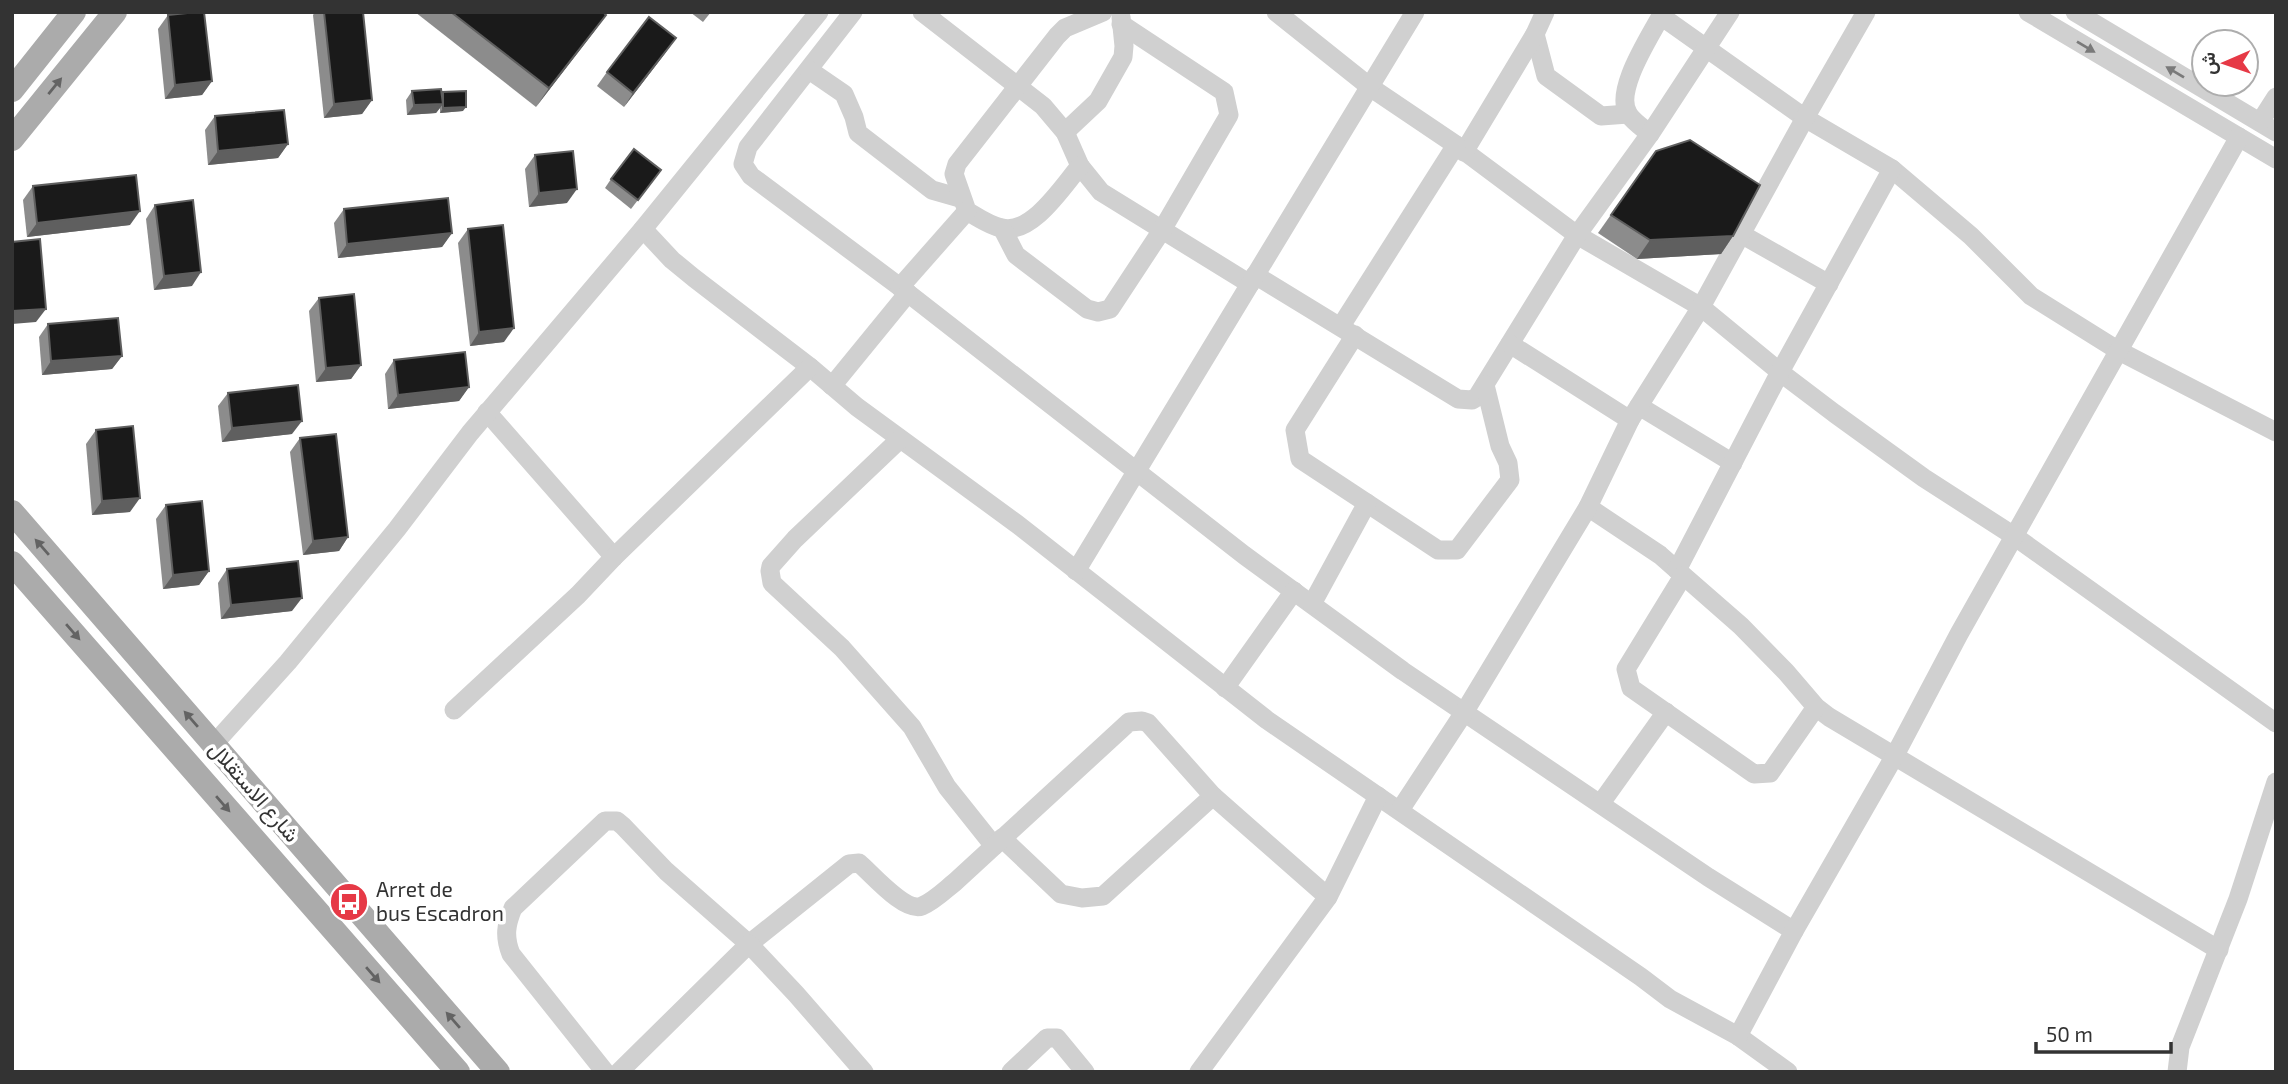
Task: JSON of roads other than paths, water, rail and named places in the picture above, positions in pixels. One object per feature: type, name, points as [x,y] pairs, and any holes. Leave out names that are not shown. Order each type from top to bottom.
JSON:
[{"type":"main road","points":[[13,86],[75,12]]},
{"type":"main road","points":[[12,139],[115,12]]},
{"type":"main road","name":"شارع الاستقلال","points":[[12,512],[498,1072]]},
{"type":"main road","name":"شارع الاستقلال","points":[[12,563],[458,1072]]},
{"type":"street","points":[[213,745],[305,641],[397,530],[487,412],[643,229],[819,12]]},
{"type":"street","points":[[853,12],[748,146],[743,164],[751,176],[904,290],[1294,591],[1403,671],[1708,877],[1794,931]]},
{"type":"street","points":[[963,205],[954,174],[957,164],[1065,28],[1103,12]]},
{"type":"street","points":[[1276,12],[1370,87],[1577,235],[1701,307],[1780,372],[1924,478],[2014,536],[2276,723]]},
{"type":"street","points":[[1076,571],[1415,12]]},
{"type":"street","points":[[1485,385],[1500,446],[1508,463],[1510,480],[1457,551],[1438,550],[1300,459],[1295,430],[1348,331],[1460,149],[1535,34],[1545,12]]},
{"type":"street","points":[[933,16],[1043,106],[1065,132],[1080,166],[1101,192],[1162,229],[1348,331],[1458,398],[1472,400],[1478,397],[1577,235],[1650,134],[1730,12]]},
{"type":"street","points":[[1400,810],[1465,712],[1588,508],[1635,413],[1701,307],[1866,12]]},
{"type":"street","points":[[2028,12],[2276,159]]},
{"type":"street","points":[[2075,12],[2268,127],[2276,97]]},
{"type":"street","points":[[1650,134],[1628,114],[1624,98],[1631,73],[1662,14],[1707,50],[1805,117],[1892,169],[1972,236],[2031,296],[2119,351],[2276,432]]},
{"type":"street","points":[[809,70],[844,94],[858,133],[932,190],[1002,229],[1016,255],[1087,309],[1098,312],[1110,309],[1162,229],[1229,115],[1224,92],[1121,18]]},
{"type":"street","points":[[1065,132],[1098,101],[1123,57],[1121,18]]},
{"type":"street","points":[[1535,34],[1546,76],[1601,116],[1628,114]]},
{"type":"street","points":[[1738,1037],[1794,931],[1894,757],[1959,634],[2239,137]]},
{"type":"street","points":[[1002,229],[1021,227],[1043,211],[1080,166]]},
{"type":"street","points":[[1815,707],[1770,773],[1754,774],[1631,688],[1626,670],[1680,573],[1780,372],[1892,169]]},
{"type":"street","points":[[832,386],[963,205]]},
{"type":"street","points":[[643,229],[672,260],[857,407],[1017,524],[1225,688],[1321,758],[1400,810],[1670,999],[1738,1037],[1788,1072]]},
{"type":"street","points":[[1741,234],[1829,284]]},
{"type":"street","points":[[1510,344],[1733,463]]},
{"type":"street","points":[[454,710],[578,595],[810,367]]},
{"type":"street","points":[[487,412],[614,557]]},
{"type":"street","points":[[900,439],[795,539],[771,566],[770,577],[772,583],[842,648],[912,727],[947,787],[998,842],[1061,894],[1082,898],[1103,896],[1213,796]]},
{"type":"street","points":[[1312,604],[1367,503]]},
{"type":"street","points":[[1588,508],[1660,555],[1741,626],[1786,671],[1815,707],[1894,757],[2219,950]]},
{"type":"street","points":[[1225,688],[1294,591]]},
{"type":"street","points":[[1601,803],[1666,712]]},
{"type":"street","points":[[619,1072],[749,944],[849,864],[859,863],[900,901],[916,907],[924,905],[955,882],[1129,722],[1136,720],[1148,723],[1213,796],[1328,897]]},
{"type":"street","points":[[2177,1072],[2180,1047],[2219,950],[2276,782]]},
{"type":"street","points":[[1199,1072],[1328,897],[1378,796]]},
{"type":"street","points":[[605,1072],[511,954],[506,941],[506,925],[513,908],[605,821],[612,820],[623,826],[666,871],[749,944],[864,1072]]},
{"type":"street","points":[[1012,1072],[1047,1038],[1053,1037],[1057,1038],[1085,1072]]},
{"type":"place","name":"Arret de bus Escadron","points":[[349,902]]}]
